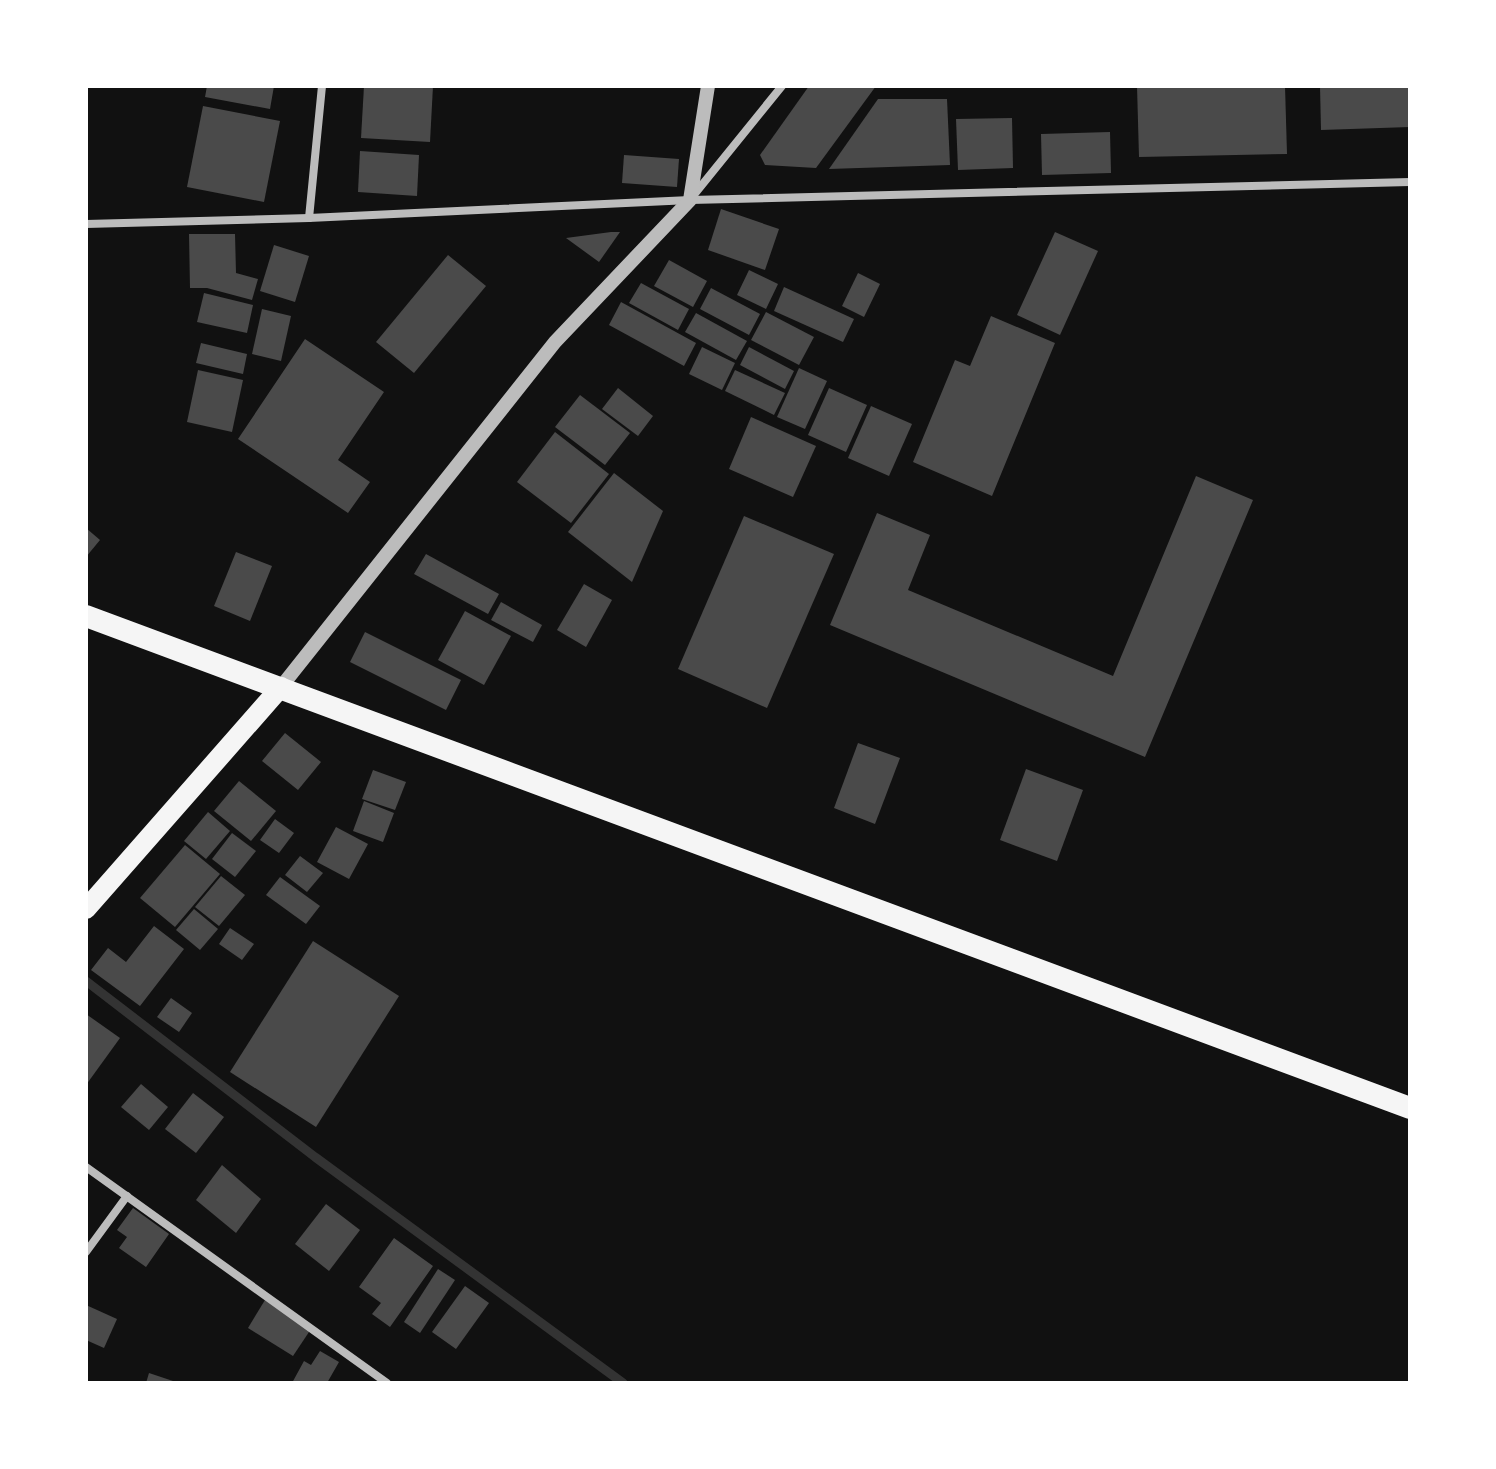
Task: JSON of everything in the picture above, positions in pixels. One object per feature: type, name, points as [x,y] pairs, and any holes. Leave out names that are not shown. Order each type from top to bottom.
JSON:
[{"type":"highway","points":[[86,616],[1410,1108]]},
{"type":"main road","points":[[86,909],[281,687]]},
{"type":"street","points":[[309,218],[322,86]]},
{"type":"street","points":[[690,200],[708,86]]},
{"type":"street","points":[[281,687],[555,342],[690,200],[782,86]]},
{"type":"street","points":[[86,224],[309,218],[690,200],[1410,182]]},
{"type":"street","points":[[86,1167],[387,1383]]},
{"type":"street","points":[[86,1252],[127,1196]]},
{"type":"building","points":[[207,86],[274,86],[270,109],[205,97]]},
{"type":"building","points":[[364,86],[433,86],[430,142],[361,138]]},
{"type":"building","points":[[809,86],[876,86],[816,168],[765,165],[760,155]]},
{"type":"building","points":[[1137,86],[1285,86],[1287,154],[1139,157]]},
{"type":"building","points":[[1320,86],[1409,86],[1410,127],[1321,130]]},
{"type":"building","points":[[878,99],[947,99],[950,165],[829,169]]},
{"type":"building","points":[[203,106],[280,121],[264,202],[187,187]]},
{"type":"building","points":[[1012,118],[1013,168],[958,170],[956,119]]},
{"type":"building","points":[[1110,132],[1111,173],[1042,175],[1041,134]]},
{"type":"building","points":[[360,151],[419,155],[417,196],[358,192]]},
{"type":"building","points":[[624,155],[679,159],[677,187],[622,183]]},
{"type":"building","points":[[721,209],[779,229],[765,270],[708,250]]},
{"type":"building","points":[[620,232],[599,262],[566,238]]},
{"type":"building","points":[[1055,232],[1098,251],[1060,335],[1017,315]]},
{"type":"building","points":[[189,234],[235,234],[236,273],[258,279],[252,300],[207,288],[190,288]]},
{"type":"building","points":[[274,245],[309,256],[295,302],[260,291]]},
{"type":"building","points":[[448,255],[486,286],[414,373],[376,342]]},
{"type":"building","points":[[669,260],[707,281],[693,307],[654,286]]},
{"type":"building","points":[[749,270],[778,284],[766,309],[737,295]]},
{"type":"building","points":[[858,273],[880,284],[864,317],[842,306]]},
{"type":"building","points":[[641,283],[689,309],[678,330],[629,303]]},
{"type":"building","points":[[784,287],[854,319],[843,342],[774,311]]},
{"type":"building","points":[[711,288],[760,314],[749,335],[700,309]]},
{"type":"building","points":[[204,293],[253,305],[247,333],[197,322]]},
{"type":"building","points":[[621,302],[696,343],[684,366],[609,325]]},
{"type":"building","points":[[262,309],[291,316],[281,361],[252,354]]},
{"type":"building","points":[[766,312],[814,337],[799,365],[751,340]]},
{"type":"building","points":[[696,313],[747,341],[736,360],[685,332]]},
{"type":"building","points":[[991,316],[1055,343],[992,496],[913,462],[955,360],[970,366]]},
{"type":"building","points":[[305,339],[384,392],[338,460],[370,482],[348,513],[238,439]]},
{"type":"building","points":[[201,343],[247,354],[243,374],[196,363]]},
{"type":"building","points":[[702,347],[735,363],[722,390],[689,374]]},
{"type":"building","points":[[749,347],[794,371],[785,389],[740,365]]},
{"type":"building","points":[[799,368],[827,381],[805,429],[777,417]]},
{"type":"building","points":[[198,370],[243,380],[232,432],[187,422]]},
{"type":"building","points":[[735,370],[785,393],[774,415],[725,391]]},
{"type":"building","points":[[618,388],[653,416],[638,436],[602,409]]},
{"type":"building","points":[[829,388],[867,405],[846,452],[808,435]]},
{"type":"building","points":[[580,395],[630,433],[605,465],[555,427]]},
{"type":"building","points":[[871,406],[912,424],[889,476],[848,458]]},
{"type":"building","points":[[751,417],[816,446],[793,497],[729,469]]},
{"type":"building","points":[[555,432],[609,474],[571,523],[517,482]]},
{"type":"building","points":[[614,473],[663,511],[632,582],[568,532]]},
{"type":"building","points":[[1196,476],[1253,500],[1145,757],[830,625],[877,513],[930,535],[908,590],[1113,676]]},
{"type":"building","points":[[744,516],[834,554],[767,708],[678,669]]},
{"type":"building","points":[[86,528],[100,540],[86,557]]},
{"type":"building","points":[[236,552],[272,566],[250,621],[214,606]]},
{"type":"building","points":[[426,554],[499,594],[488,614],[414,574]]},
{"type":"building","points":[[584,584],[612,600],[586,647],[557,630]]},
{"type":"building","points":[[501,602],[542,625],[533,642],[491,620]]},
{"type":"building","points":[[465,611],[511,636],[484,685],[438,660]]},
{"type":"building","points":[[365,632],[461,680],[446,710],[350,662]]},
{"type":"building","points":[[285,733],[321,762],[298,790],[262,761]]},
{"type":"building","points":[[858,743],[900,758],[875,824],[834,808]]},
{"type":"building","points":[[1026,769],[1083,790],[1057,861],[1000,840]]},
{"type":"building","points":[[373,770],[406,782],[395,810],[362,799]]},
{"type":"building","points":[[239,781],[276,811],[251,841],[214,811]]},
{"type":"building","points":[[364,801],[394,813],[383,842],[353,831]]},
{"type":"building","points":[[208,812],[230,831],[206,859],[184,841]]},
{"type":"building","points":[[275,819],[294,833],[279,853],[260,840]]},
{"type":"building","points":[[336,827],[368,844],[349,879],[317,862]]},
{"type":"building","points":[[232,833],[256,851],[235,877],[212,859]]},
{"type":"building","points":[[185,845],[220,874],[175,927],[140,898]]},
{"type":"building","points":[[300,856],[323,873],[307,892],[285,875]]},
{"type":"building","points":[[221,876],[245,895],[219,926],[195,907]]},
{"type":"building","points":[[280,877],[320,906],[306,924],[266,895]]},
{"type":"building","points":[[194,909],[218,929],[200,950],[176,930]]},
{"type":"building","points":[[154,926],[184,949],[140,1006],[91,970],[108,948],[126,962]]},
{"type":"building","points":[[230,928],[254,944],[242,960],[219,944]]},
{"type":"building","points":[[313,941],[399,996],[316,1127],[230,1072]]},
{"type":"building","points":[[171,998],[192,1013],[179,1032],[157,1017]]},
{"type":"building","points":[[86,1014],[120,1038],[86,1085]]},
{"type":"building","points":[[141,1084],[168,1107],[149,1130],[121,1107]]},
{"type":"building","points":[[193,1093],[224,1117],[196,1153],[165,1129]]},
{"type":"building","points":[[222,1165],[261,1199],[236,1233],[196,1200]]},
{"type":"building","points":[[326,1204],[360,1230],[329,1271],[295,1244]]},
{"type":"building","points":[[133,1208],[169,1234],[146,1267],[119,1248],[127,1237],[117,1230]]},
{"type":"building","points":[[394,1238],[433,1266],[390,1327],[372,1314],[381,1303],[359,1287]]},
{"type":"building","points":[[438,1269],[455,1280],[420,1333],[404,1322]]},
{"type":"building","points":[[465,1286],[489,1303],[456,1349],[432,1332]]},
{"type":"building","points":[[265,1300],[311,1329],[293,1356],[248,1328]]},
{"type":"building","points":[[86,1305],[117,1319],[104,1348],[86,1340]]},
{"type":"building","points":[[320,1351],[339,1362],[327,1383],[292,1383],[304,1361],[311,1365]]},
{"type":"building","points":[[149,1373],[176,1382],[176,1383],[146,1383]]},
{"type":"waterway","points":[[86,981],[315,1157],[623,1383]]}]
